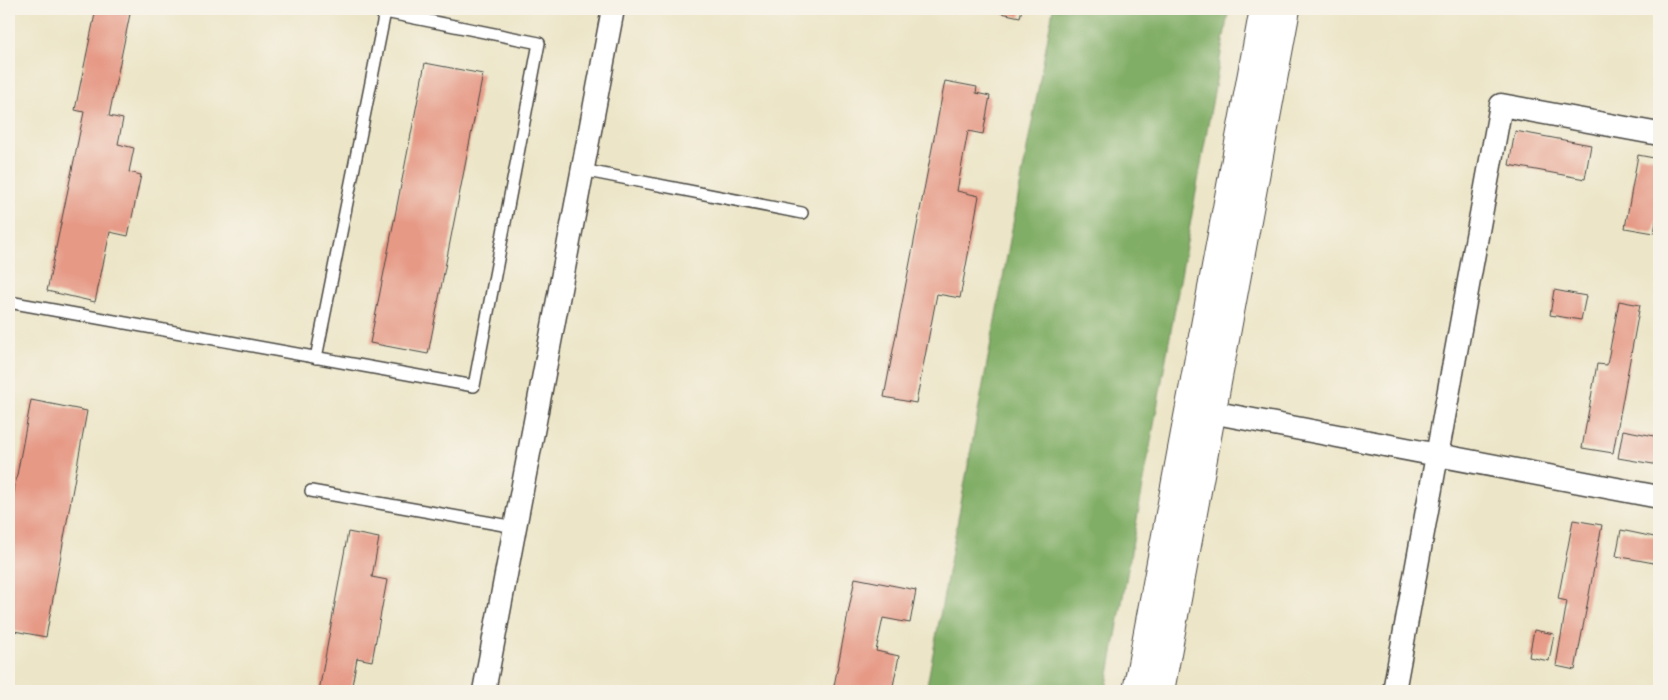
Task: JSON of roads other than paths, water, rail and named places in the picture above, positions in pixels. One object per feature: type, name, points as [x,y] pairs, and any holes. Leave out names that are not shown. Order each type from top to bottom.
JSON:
[{"type":"main road","points":[[1137,691],[1264,9]]},
{"type":"main road","points":[[1160,691],[1286,9]]},
{"type":"street","points":[[484,691],[613,9]]},
{"type":"street","points":[[1394,691],[1501,105],[1659,134]]},
{"type":"street","points":[[1212,412],[1659,498]]},
{"type":"lane","points":[[9,302],[474,386],[539,43],[370,9]]},
{"type":"lane","points":[[316,358],[385,12]]},
{"type":"lane","points":[[582,170],[802,213]]},
{"type":"lane","points":[[311,491],[515,527]]}]
